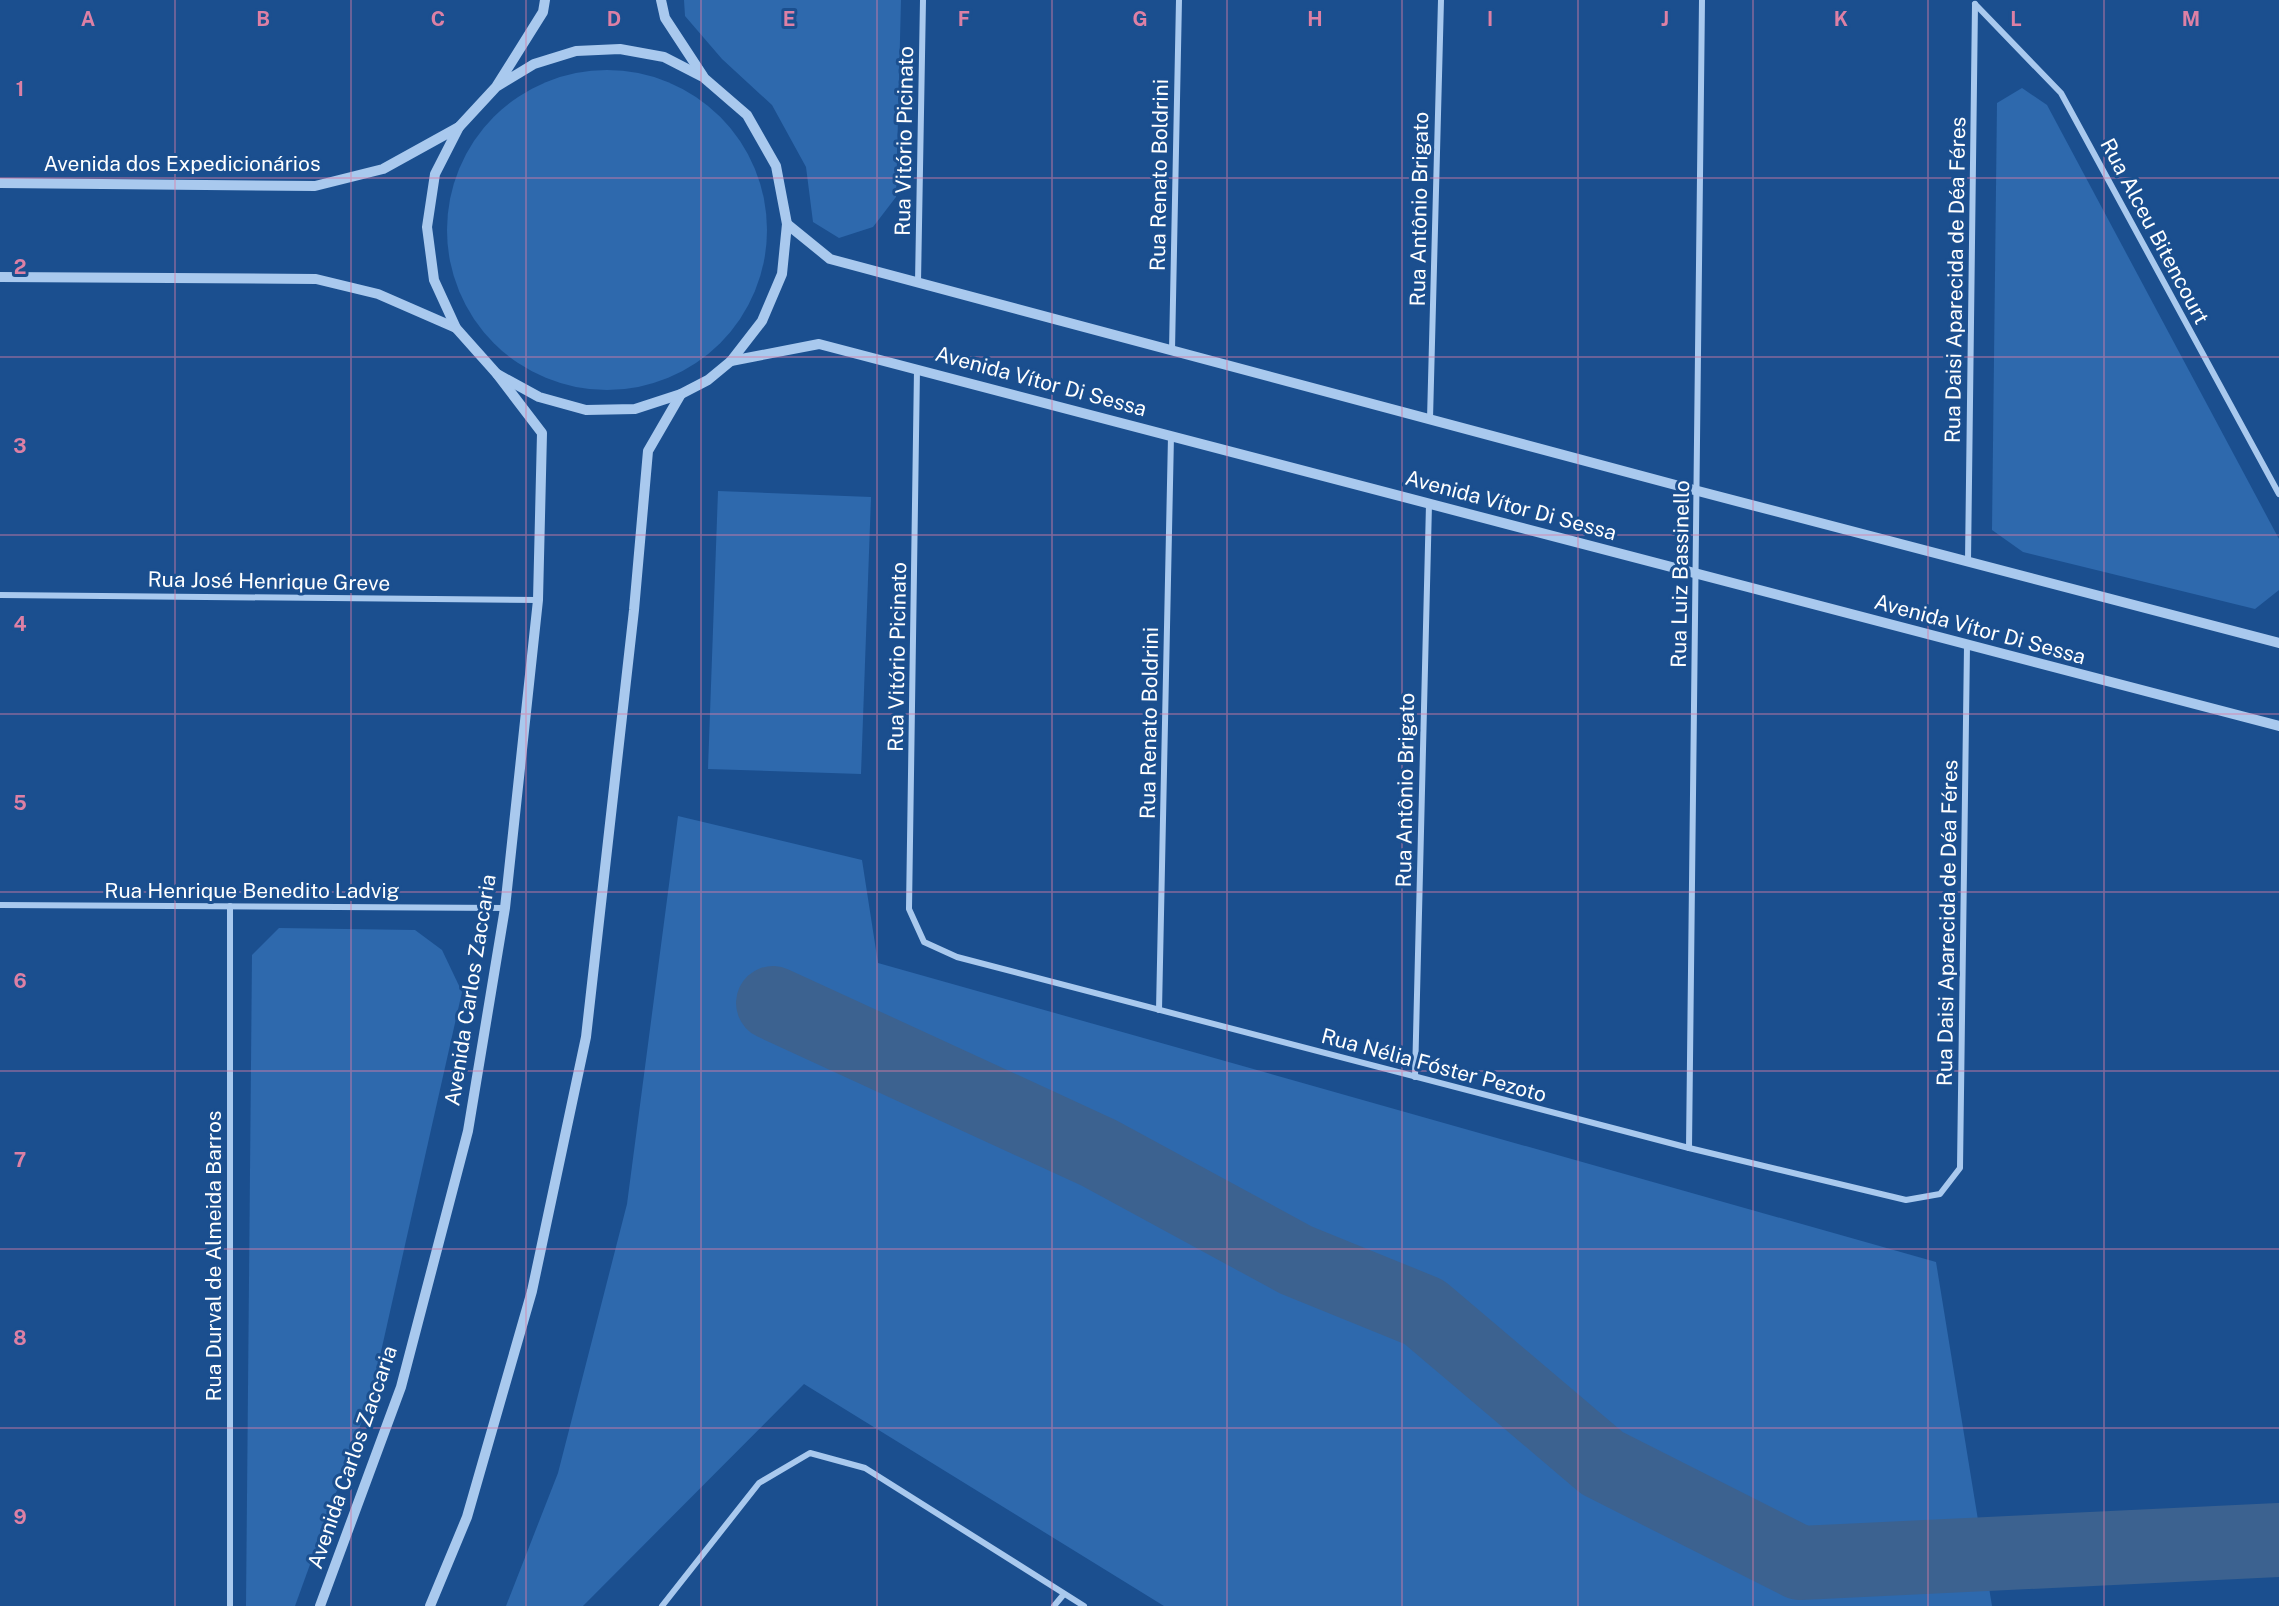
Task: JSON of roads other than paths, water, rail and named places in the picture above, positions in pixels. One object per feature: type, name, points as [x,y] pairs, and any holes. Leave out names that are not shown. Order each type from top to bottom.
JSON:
[{"type":"street","points":[[456,328],[434,280],[427,227],[435,174],[459,127],[496,87],[543,12],[545,0]]},
{"type":"street","points":[[497,374],[539,397],[586,410],[634,409],[681,394],[708,380],[731,361],[762,321],[782,274],[787,224],[776,166],[747,115],[703,76],[664,18],[662,0]]},
{"type":"street","name":"Rua Vitório Picinato","points":[[918,282],[922,0]]},
{"type":"street","name":"Rua Renato Boldrini","points":[[1172,350],[1179,0]]},
{"type":"street","name":"Rua Antônio Brigato","points":[[1431,419],[1441,0]]},
{"type":"street","name":"Rua Luiz Bassinello","points":[[1689,1148],[1702,0]]},
{"type":"street","name":"Rua Alceu Bitencourt","points":[[1975,2],[2061,93],[2279,494]]},
{"type":"street","name":"Rua Daisi Aparecida de Déa Féres","points":[[1968,561],[1975,2]]},
{"type":"street","points":[[496,87],[534,64],[576,51],[620,49],[664,57],[703,76]]},
{"type":"street","name":"Avenida dos Expedicionários","points":[[0,183],[315,186],[383,169],[459,127]]},
{"type":"street","points":[[787,224],[830,259],[1698,491],[2279,643]]},
{"type":"street","points":[[0,277],[316,279],[378,294],[456,328]]},
{"type":"street","name":"Avenida Carlos Zaccaria","points":[[320,1606],[404,1376],[468,1131],[505,908],[538,600],[542,433],[497,374],[456,328]]},
{"type":"street","name":"Avenida Vítor Di Sessa","points":[[731,361],[819,344],[2279,726]]},
{"type":"street","name":"Rua Vitório Picinato","points":[[917,369],[909,909],[924,942]]},
{"type":"street","points":[[430,1606],[467,1517],[532,1291],[586,1037],[634,610],[648,451],[681,394]]},
{"type":"street","name":"Rua Renato Boldrini","points":[[1159,1010],[1171,436]]},
{"type":"street","name":"Rua Antônio Brigato","points":[[1415,1077],[1429,504]]},
{"type":"street","name":"Rua José Henrique Greve","points":[[0,595],[538,600]]},
{"type":"street","name":"Rua Daisi Aparecida de Déa Féres","points":[[1940,1194],[1960,1168],[1967,646]]},
{"type":"street","name":"Rua Henrique Benedito Ladvig","points":[[0,905],[505,908]]},
{"type":"street","name":"Rua Durval de Almeida Barros","points":[[230,906],[230,1606]]},
{"type":"street","name":"Rua Nélia Fóster Pezoto","points":[[924,942],[957,957],[1689,1148],[1906,1200],[1940,1194]]},
{"type":"street","points":[[662,1606],[759,1483],[810,1453],[865,1468],[1084,1606]]},
{"type":"street","points":[[1054,1606],[1064,1593]]},
{"type":"waterway","points":[[773,1003],[1099,1153],[1296,1260],[1424,1312],[1602,1463],[1800,1563],[2279,1540]]}]
